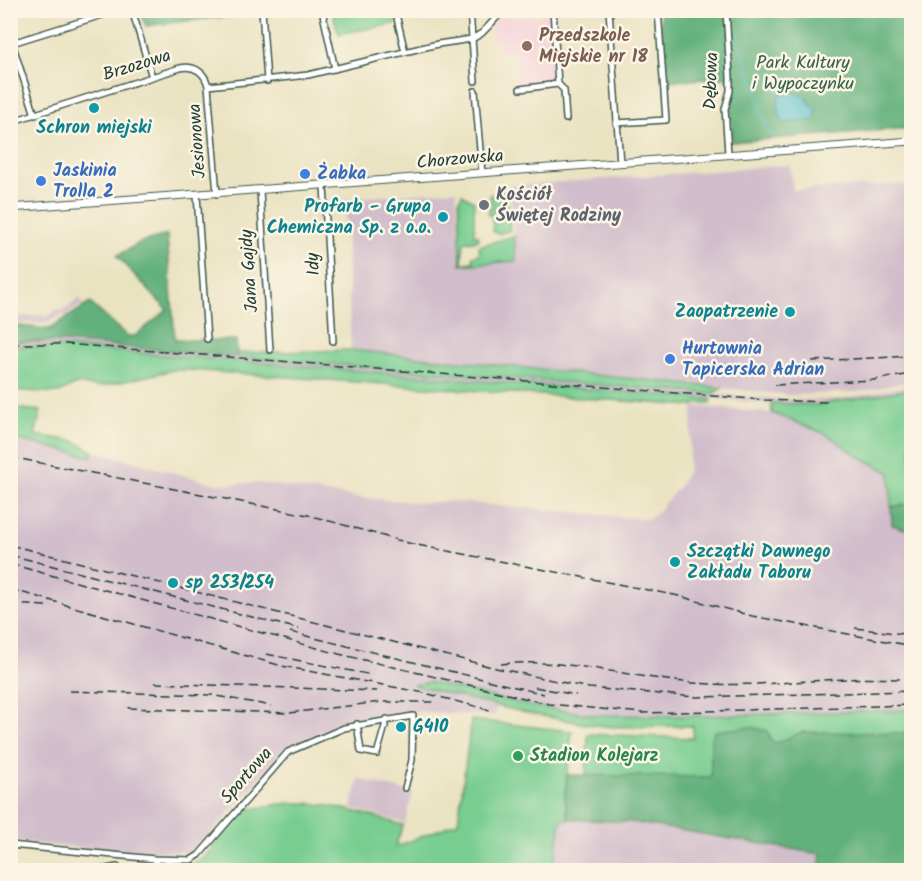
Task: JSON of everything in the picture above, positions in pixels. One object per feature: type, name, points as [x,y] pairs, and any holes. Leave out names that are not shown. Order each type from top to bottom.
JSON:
[{"type":"main road","name":"Chorzowska","points":[[10,208],[912,141]]},
{"type":"street","points":[[35,115],[12,43],[118,10]]},
{"type":"street","points":[[132,10],[152,77]]},
{"type":"street","points":[[262,10],[267,81]]},
{"type":"street","points":[[322,10],[335,69]]},
{"type":"street","points":[[395,10],[405,52]]},
{"type":"street","points":[[470,10],[475,81]]},
{"type":"street","points":[[208,86],[267,81],[335,69],[472,39],[482,33],[500,14],[539,10]]},
{"type":"street","points":[[553,10],[558,84],[564,90],[566,119]]},
{"type":"street","points":[[609,10],[620,163]]},
{"type":"street","points":[[616,123],[666,120],[658,10]]},
{"type":"street","name":"Dębowa","points":[[726,10],[730,84],[725,109],[728,153]]},
{"type":"street","name":"Brzozowa","points":[[10,122],[152,77],[191,68],[204,75],[208,86]]},
{"type":"street","points":[[520,89],[558,84]]},
{"type":"street","name":"Jesionowa","points":[[208,86],[217,194]]},
{"type":"street","points":[[475,92],[482,173]]},
{"type":"street","name":"Idy","points":[[324,186],[333,341]]},
{"type":"street","name":"Jana Gajdy","points":[[260,191],[270,350]]},
{"type":"street","points":[[197,195],[207,339]]},
{"type":"street","name":"Sportowa","points":[[10,845],[115,856],[191,860],[199,855],[288,752],[320,736],[357,724],[412,716],[412,760],[405,788]]},
{"type":"street","points":[[357,724],[361,751],[377,754],[387,719]]},
{"type":"street","points":[[101,870],[117,869],[115,856]]},
{"type":"street","points":[[155,859],[157,870]]},
{"type":"shaded area","name":"Przedszkole Miejskie nr 18","points":[[550,13],[556,74],[554,83],[516,88],[514,51],[500,52],[499,42],[491,42],[491,27],[499,17],[541,17],[543,14]]},
{"type":"shaded area","points":[[790,165],[793,190],[911,184],[911,381],[858,392],[788,395],[351,350],[345,199],[456,190],[461,265],[516,261],[510,186]]},
{"type":"shaded area","points":[[80,298],[83,304],[65,316],[63,314],[47,323],[11,323],[11,317],[44,315],[45,318],[57,310],[62,311]]},
{"type":"shaded area","points":[[11,342],[66,342],[791,400],[840,399],[911,385],[912,389],[840,402],[791,405],[66,347],[11,346]]},
{"type":"shaded area","points":[[693,406],[772,413],[826,434],[860,457],[890,473],[892,524],[911,531],[911,710],[697,716],[595,715],[531,706],[429,682],[414,685],[497,706],[494,716],[415,711],[388,714],[343,723],[299,742],[284,750],[198,847],[188,852],[102,850],[11,841],[11,438],[91,457],[93,451],[216,484],[258,483],[362,498],[427,503],[446,501],[647,519],[654,516],[678,488],[688,470]]},
{"type":"shaded area","points":[[359,779],[413,793],[405,823],[351,808]]},
{"type":"shaded area","points":[[568,819],[631,822],[821,854],[819,870],[553,870],[561,821]]},
{"type":"green space","points":[[140,11],[254,11],[254,13],[146,26]]},
{"type":"green space","points":[[360,11],[392,11],[395,24],[339,34],[333,15]]},
{"type":"green space","name":"Park Kultury i Wypoczynku","points":[[660,11],[911,11],[911,128],[732,142],[730,78],[665,81]]},
{"type":"green space","points":[[504,191],[507,197],[510,230],[499,234],[493,232],[492,215],[488,215],[489,209],[492,208],[490,195]]},
{"type":"green space","points":[[462,194],[474,201],[474,235],[478,235],[479,240],[464,242],[462,263],[473,262],[473,256],[480,254],[479,246],[514,236],[516,261],[461,265],[459,201]]},
{"type":"green space","points":[[167,235],[175,340],[236,340],[237,357],[66,342],[11,342],[11,325],[49,329],[90,303],[127,336],[135,336],[167,310],[117,256],[141,242]]},
{"type":"green space","points":[[11,346],[66,347],[711,399],[711,403],[697,403],[693,406],[189,370],[174,370],[99,387],[76,384],[59,393],[11,390]]},
{"type":"green space","points":[[351,350],[722,388],[712,394],[237,357],[237,353]]},
{"type":"green space","points":[[911,389],[911,504],[891,507],[890,473],[860,457],[826,434],[772,413],[771,403],[816,405]]},
{"type":"green space","points":[[11,408],[41,411],[35,435],[74,441],[93,451],[91,457],[11,438]]},
{"type":"green space","points":[[911,504],[911,531],[892,525],[891,507]]},
{"type":"green space","points":[[429,682],[531,706],[595,715],[697,716],[911,710],[911,733],[816,733],[776,743],[771,741],[770,735],[711,738],[712,777],[586,776],[588,734],[693,738],[693,726],[613,727],[586,724],[526,713],[413,685]]},
{"type":"green space","points":[[471,720],[572,731],[565,796],[568,819],[561,821],[553,870],[192,870],[190,864],[208,853],[235,817],[252,808],[281,804],[316,804],[368,815],[403,825],[395,847],[458,822]]},
{"type":"green space","points":[[751,727],[767,731],[771,741],[776,743],[803,732],[911,733],[911,870],[819,870],[821,854],[631,822],[568,819],[565,796],[567,775],[711,777],[711,738],[715,731]]},
{"type":"water","points":[[793,92],[805,97],[816,110],[815,120],[782,123],[778,108],[779,95]]},
{"type":"waterway","points":[[730,10],[730,19],[759,99],[759,109],[772,137]]},
{"type":"railway","points":[[10,344],[66,344],[764,400],[827,402]]},
{"type":"railway","points":[[812,361],[912,356]]},
{"type":"railway","points":[[775,385],[873,380],[912,374]]},
{"type":"railway","points":[[10,457],[308,515],[412,544],[679,596],[752,616],[912,646]]},
{"type":"railway","points":[[10,545],[496,668],[589,688],[696,697],[912,691]]},
{"type":"railway","points":[[10,555],[299,629]]},
{"type":"railway","points":[[10,564],[339,654],[549,704],[643,713],[912,705]]},
{"type":"railway","points":[[10,589],[282,666],[425,693],[493,711]]},
{"type":"railway","points":[[10,604],[47,606]]},
{"type":"railway","points":[[855,628],[912,635]]},
{"type":"railway","points":[[290,632],[544,694]]},
{"type":"railway","points":[[266,654],[372,675]]},
{"type":"railway","points":[[501,664],[580,666],[658,679],[710,684],[861,679],[912,680]]},
{"type":"railway","points":[[155,683],[377,691]]},
{"type":"railway","points":[[535,687],[576,695]]},
{"type":"railway","points":[[69,691],[211,695],[272,706]]},
{"type":"railway","points":[[128,708],[289,713],[381,702],[436,702]]},
{"type":"place","name":"Przedszkole Miejskie nr 18","points":[[527,46]]},
{"type":"place","name":"Schron miejski","points":[[94,108]]},
{"type":"place","name":"Żabka","points":[[305,174]]},
{"type":"place","name":"Jaskinia Trolla 2","points":[[41,181]]},
{"type":"place","name":"Kościół Świętej Rodziny","points":[[484,205]]},
{"type":"place","name":"Profarb - Grupa Chemiczna Sp. z o.o.","points":[[443,217]]},
{"type":"place","name":"Zaopatrzenie","points":[[790,312]]},
{"type":"place","name":"Hurtownia Tapicerska Adrian","points":[[670,359]]},
{"type":"place","name":"Szczątki Dawnego Zakładu Taboru","points":[[675,562]]},
{"type":"place","name":"sp 253/254","points":[[173,583]]},
{"type":"place","name":"G410","points":[[401,727]]},
{"type":"place","name":"Stadion Kolejarz","points":[[518,756]]}]
